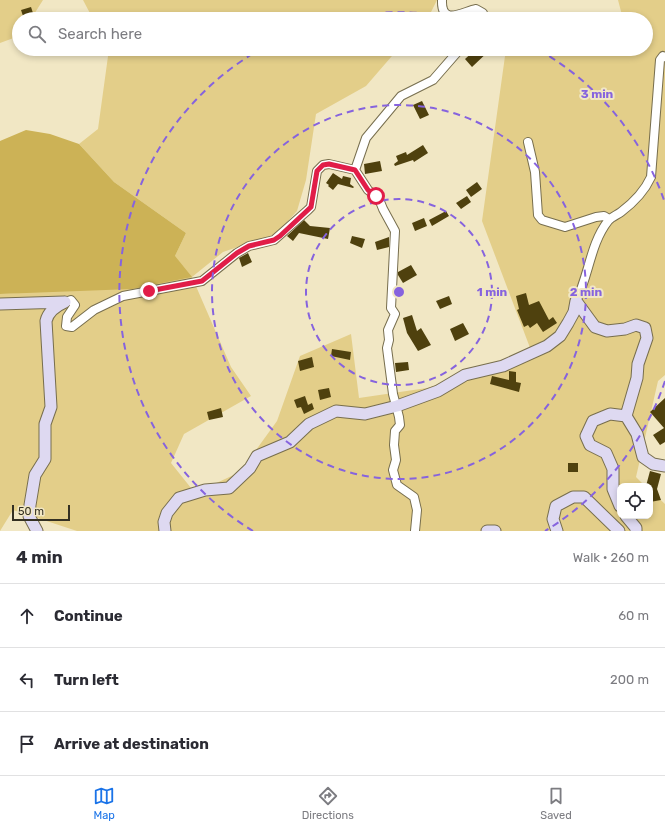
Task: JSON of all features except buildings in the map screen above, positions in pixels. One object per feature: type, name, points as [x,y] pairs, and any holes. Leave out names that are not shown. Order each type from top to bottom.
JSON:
[{"type":"street","points":[[442,0],[443,7],[447,12]]},
{"type":"street","points":[[471,12],[476,10],[480,12]]},
{"type":"street","points":[[355,170],[366,138],[400,96],[433,80],[454,56]]},
{"type":"street","points":[[165,531],[164,522],[167,513],[179,498],[205,490],[229,488],[250,468],[257,456],[290,442],[309,424],[336,411],[365,414],[397,406],[438,391],[465,376],[503,366],[547,346],[560,336],[574,312],[586,270],[600,234],[609,219],[622,211],[646,188],[651,177],[660,60],[663,56],[665,56]]},
{"type":"street","points":[[528,142],[535,172],[538,215],[542,220],[566,227],[596,217],[604,216],[609,219]]},
{"type":"street","points":[[37,531],[29,516],[35,475],[45,459],[47,452],[45,424],[51,407],[48,380],[47,316],[57,306],[72,300],[75,305],[66,321],[66,326],[72,327],[94,310],[123,296],[202,281],[237,253],[249,246],[274,240],[308,210],[311,207],[317,171],[323,165],[329,164],[355,170],[368,190],[379,199],[396,231],[391,308],[394,314],[388,330],[387,352],[393,394],[397,406],[400,425],[395,431],[394,446],[396,460],[393,470],[397,484],[414,497],[417,510],[415,531]]},
{"type":"street","points":[[576,301],[595,327],[607,331],[625,329],[636,325],[645,328],[647,338],[638,364],[637,378],[628,402],[626,416],[637,434],[642,457],[653,464],[665,466]]},
{"type":"street","points":[[0,304],[65,302]]},
{"type":"street","points":[[617,499],[613,489],[613,469],[606,453],[590,445],[586,436],[593,421],[610,414],[626,416]]},
{"type":"street","points":[[557,531],[553,519],[556,506],[573,497],[584,497],[619,531]]},
{"type":"street","points":[[628,519],[636,528],[636,531]]},
{"type":"street","points":[[487,531],[495,531]]},
{"type":"shaded area","points":[[0,0],[43,0],[35,12],[12,12],[12,39],[0,43]]},
{"type":"shaded area","points":[[83,0],[437,0],[431,12],[89,12]]},
{"type":"shaded area","points":[[618,0],[665,0],[665,375],[658,381],[636,477],[642,483],[617,483],[617,519],[653,519],[653,493],[665,504],[665,531],[77,531],[13,510],[0,531],[0,294],[18,293],[175,256],[186,233],[114,182],[79,144],[98,129],[108,56],[392,56],[366,86],[316,114],[306,180],[297,211],[276,234],[223,252],[192,277],[231,367],[251,396],[184,434],[171,463],[195,493],[240,472],[277,421],[300,356],[351,334],[359,398],[427,388],[532,353],[482,221],[505,56],[653,56],[653,12],[621,12]]},
{"type":"shaded area","points":[[26,130],[50,134],[79,144],[114,182],[186,233],[175,256],[192,277],[132,289],[0,294],[0,141]]},
{"type":"route","points":[[149,291],[202,281],[237,253],[249,246],[274,240],[280,236],[311,207],[317,171],[323,165],[329,164],[355,170],[368,190],[376,196]]}]
